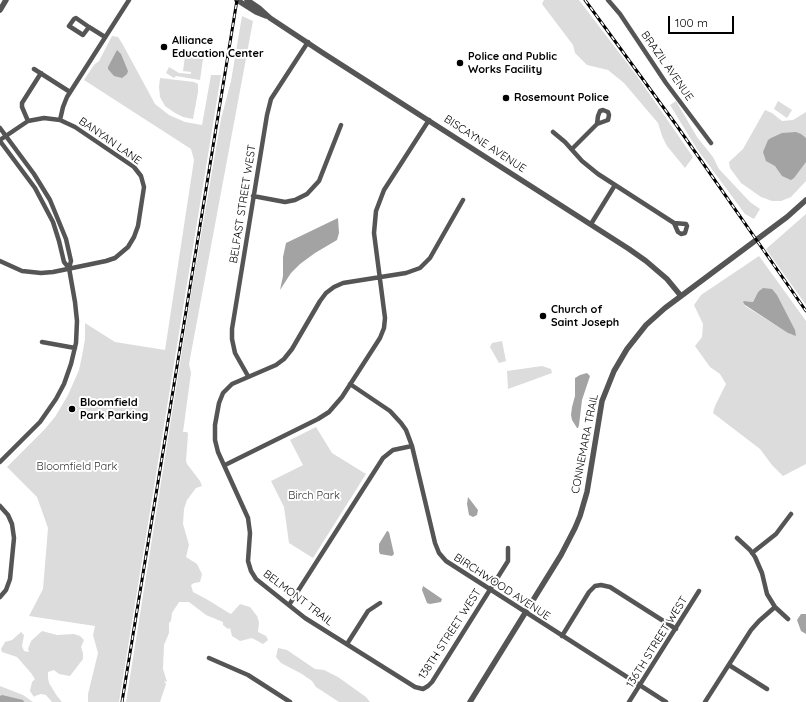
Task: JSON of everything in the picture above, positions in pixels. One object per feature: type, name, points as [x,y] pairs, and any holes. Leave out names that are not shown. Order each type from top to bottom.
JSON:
[{"type":"street","points":[[0,10],[6,0]]},
{"type":"street","points":[[60,120],[62,107],[70,92],[129,0]]},
{"type":"street","name":"BISCAYNE AVENUE","points":[[237,0],[256,12],[270,18],[308,42],[591,224],[646,261],[667,279],[681,296]]},
{"type":"street","name":"BISCAYNE AVENUE","points":[[247,0],[270,18]]},
{"type":"street","name":"BRAZIL AVENUE","points":[[608,0],[620,14],[666,83],[711,144]]},
{"type":"street","points":[[89,27],[105,37]]},
{"type":"street","name":"BELFAST STREET WEST","points":[[248,376],[235,353],[232,334],[269,104],[274,93],[308,42]]},
{"type":"street","points":[[34,69],[70,92]]},
{"type":"street","points":[[28,121],[22,107],[22,103],[41,73]]},
{"type":"street","name":"BANYAN LANE","points":[[0,140],[28,121],[44,118],[60,120],[76,127],[134,167],[141,176],[144,188],[137,230],[128,248],[119,255],[106,261],[53,272],[35,273],[17,270],[0,262]]},
{"type":"street","points":[[225,465],[324,416],[338,403],[380,338],[384,328],[385,313],[374,233],[378,207],[387,185],[429,120]]},
{"type":"street","points":[[572,149],[597,124]]},
{"type":"street","points":[[253,196],[285,202],[295,200],[307,194],[319,182],[341,125]]},
{"type":"street","points":[[0,128],[40,184],[54,208],[63,230],[71,261],[69,268],[77,316],[75,348],[64,384],[49,410],[40,422],[0,462]]},
{"type":"street","points":[[553,132],[588,166],[615,186],[674,223]]},
{"type":"street","points":[[0,140],[45,204],[58,236],[64,262],[69,268]]},
{"type":"street","points":[[591,224],[615,186]]},
{"type":"street","name":"BELMONT TRAIL","points":[[426,688],[420,689],[415,687],[305,618],[259,582],[251,570],[248,562],[250,533],[248,518],[218,452],[215,440],[215,425],[219,403],[223,393],[230,386],[248,376],[276,364],[286,356],[292,349],[322,297],[330,290],[343,283],[412,272],[420,268],[427,262],[464,200]]},
{"type":"street","name":"CONNEMARA TRAIL","points":[[470,702],[569,541],[580,516],[587,492],[601,407],[614,371],[627,349],[640,332],[658,314],[787,217],[806,200]]},
{"type":"street","points":[[42,342],[75,348]]},
{"type":"street","name":"BIRCHWOOD AVENUE","points":[[350,384],[384,406],[396,417],[406,430],[412,446],[434,538],[439,553],[450,565],[666,702]]},
{"type":"street","points":[[289,605],[383,458],[393,450],[412,446]]},
{"type":"street","points":[[0,506],[8,515],[12,524],[14,538],[10,579],[6,590],[0,597]]},
{"type":"street","points":[[752,553],[776,534],[791,514]]},
{"type":"street","points":[[737,538],[752,553],[760,569],[767,594],[775,607],[788,619]]},
{"type":"street","name":"138TH STREET WEST","points":[[426,688],[432,682],[508,560],[508,548]]},
{"type":"street","points":[[562,636],[589,592],[594,586],[601,585],[607,586],[676,629]]},
{"type":"street","name":"136TH STREET WEST","points":[[629,702],[699,591]]},
{"type":"street","points":[[347,644],[368,611],[380,603]]},
{"type":"street","points":[[704,702],[751,630],[775,607]]},
{"type":"street","points":[[209,658],[248,675],[290,702]]},
{"type":"street","points":[[729,665],[767,689]]},
{"type":"green space","points":[[544,0],[579,0],[637,76],[693,157],[685,168],[667,146],[658,123],[624,83],[608,70],[587,65],[575,53],[573,45],[542,4]]},
{"type":"green space","points":[[242,16],[253,21],[189,364],[191,373],[183,432],[187,432],[188,434],[187,464],[202,486],[196,488],[187,500],[184,509],[183,524],[189,545],[186,557],[197,564],[202,574],[200,582],[191,585],[193,592],[231,614],[240,604],[250,607],[257,616],[259,622],[258,632],[266,636],[268,640],[263,644],[252,638],[240,641],[232,636],[230,628],[228,629],[223,625],[223,622],[206,615],[189,602],[179,602],[172,613],[171,621],[169,623],[169,633],[164,645],[163,669],[167,682],[164,681],[166,684],[160,702],[126,702],[192,288],[221,119],[231,81]]},
{"type":"green space","name":"Bloomfield Park","points":[[112,36],[118,37],[122,43],[155,104],[169,115],[185,122],[202,125],[211,75],[221,75],[119,702],[88,702],[88,694],[98,653],[93,635],[95,626],[29,616],[43,589],[48,528],[37,497],[7,467],[44,430],[55,417],[68,395],[79,370],[85,339],[85,323],[115,342],[165,350],[194,160],[191,149],[84,80],[94,65],[99,61]]},
{"type":"green space","points":[[185,56],[203,59],[200,80],[176,76],[174,78],[166,73],[169,67],[179,73],[191,74],[191,72],[183,71]]},
{"type":"green space","points":[[160,78],[194,82],[198,84],[193,119],[183,117],[165,106],[160,97]]},
{"type":"green space","points":[[676,101],[697,137],[713,157],[719,169],[750,202],[760,209],[754,219],[745,214],[697,149],[670,105]]},
{"type":"green space","points":[[778,101],[792,110],[787,118],[774,109]]},
{"type":"green space","points":[[765,110],[772,113],[782,121],[793,120],[806,112],[806,181],[791,197],[781,201],[772,201],[761,197],[741,183],[730,168],[729,162],[743,149]]},
{"type":"green space","points":[[806,214],[806,305],[766,249]]},
{"type":"green space","points":[[759,256],[806,321],[806,464],[783,476],[772,465],[760,449],[713,413],[726,384],[720,374],[710,367],[695,346],[702,337],[703,324],[694,305],[701,295]],"holes":[[[758,292],[792,335],[745,306],[744,301],[753,302]]]},
{"type":"green space","points":[[502,341],[506,361],[499,363],[490,347],[492,343]]},
{"type":"green space","points":[[542,366],[551,369],[552,373],[508,389],[507,371]]},
{"type":"green space","name":"Birch Park","points":[[316,427],[332,453],[366,474],[313,558],[289,543],[284,507],[271,481],[303,465],[290,440]]},
{"type":"green space","points":[[42,631],[57,635],[74,634],[80,636],[84,640],[81,647],[83,659],[70,676],[59,674],[54,670],[48,672],[49,683],[62,702],[52,702],[46,695],[41,694],[34,697],[30,691],[32,682],[35,679],[31,673],[17,657],[2,652],[1,649],[5,642],[12,640],[21,632],[24,635],[22,646],[24,651],[29,652],[28,649],[31,641]]},
{"type":"green space","points":[[278,648],[287,650],[315,669],[324,670],[338,677],[366,697],[370,702],[339,702],[316,687],[312,681],[302,674],[281,663],[276,657]]},
{"type":"green space","points":[[0,686],[23,695],[33,702],[0,702]]},
{"type":"shaded area","points":[[117,50],[121,54],[128,71],[122,78],[114,76],[108,69]]},
{"type":"shaded area","points":[[796,132],[806,138],[806,162],[791,180],[782,176],[775,166],[766,161],[763,152],[768,140],[771,138],[782,133]]},
{"type":"shaded area","points":[[338,218],[339,233],[337,240],[300,264],[291,273],[280,290],[283,276],[283,257],[286,243]]},
{"type":"shaded area","points":[[763,288],[772,289],[777,295],[795,330],[796,336],[788,333],[745,305],[743,302],[744,301],[753,302],[758,292]]},
{"type":"shaded area","points":[[587,373],[590,376],[582,400],[579,425],[577,428],[571,415],[575,396],[575,378]]},
{"type":"shaded area","points":[[468,497],[478,510],[477,515],[473,517],[469,515],[467,504]]},
{"type":"shaded area","points":[[387,531],[389,532],[394,554],[392,556],[380,554],[379,551],[379,544]]},
{"type":"shaded area","points":[[423,586],[442,599],[441,602],[430,604],[427,603],[422,590]]},
{"type":"shaded area","points":[[801,614],[806,614],[806,634],[801,631],[797,620]]},
{"type":"shaded area","points":[[2,695],[23,700],[24,702],[0,702],[0,696]]},
{"type":"railway","points":[[122,702],[237,0]]},
{"type":"railway","points":[[585,0],[677,126],[806,311]]},
{"type":"place","name":"Alliance Education Center","points":[[164,47]]},
{"type":"place","name":"Police and Public Works Facility","points":[[460,63]]},
{"type":"place","name":"Rosemount Police","points":[[506,98]]},
{"type":"place","name":"Church of Saint Joseph","points":[[543,316]]},
{"type":"place","name":"Bloomfield Park Parking","points":[[72,409]]}]
